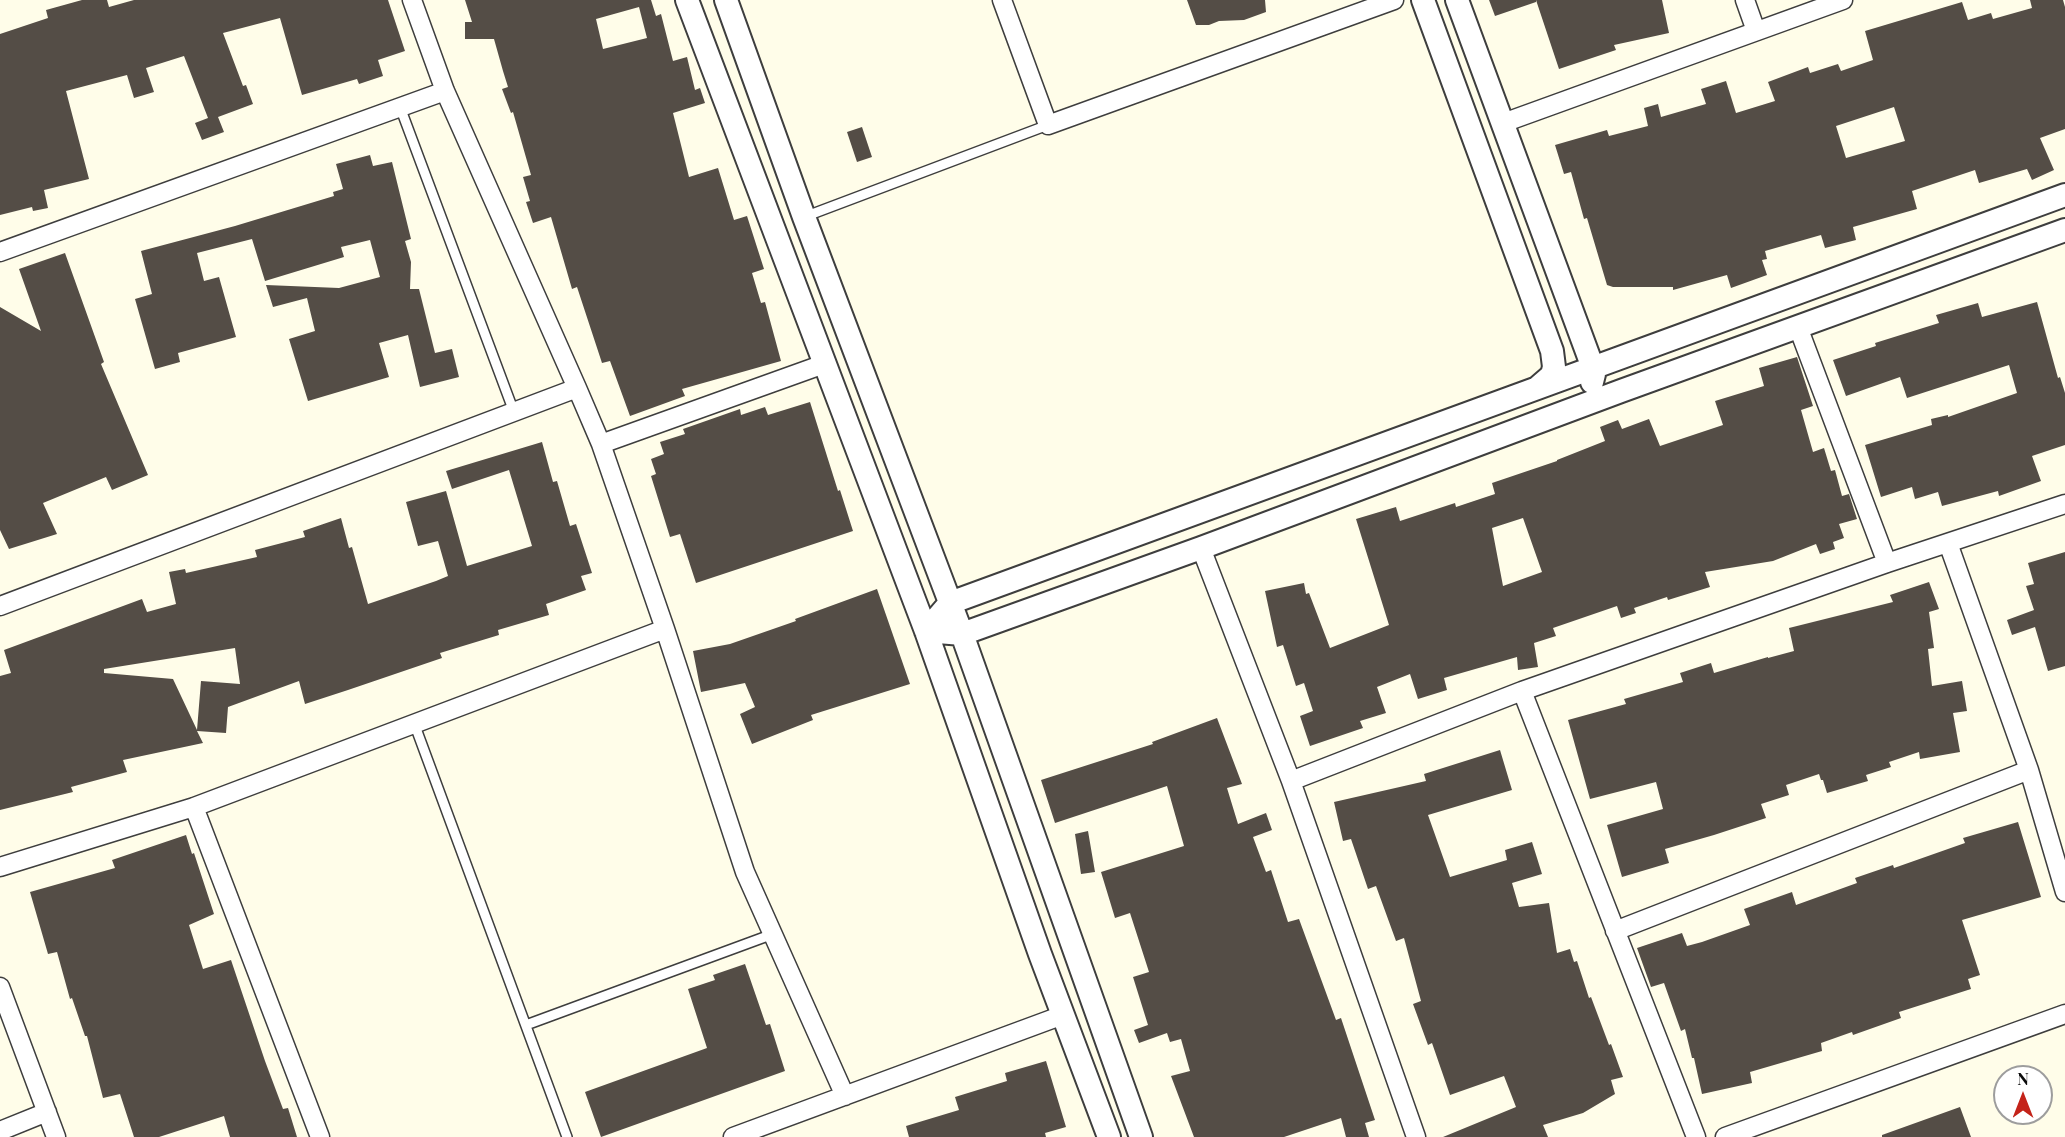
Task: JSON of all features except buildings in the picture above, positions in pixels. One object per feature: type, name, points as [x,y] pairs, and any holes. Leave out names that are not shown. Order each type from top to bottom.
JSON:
[{"type":"street","points":[[412,0],[445,91],[601,444],[746,872],[845,1096]]},
{"type":"street","points":[[687,0],[926,632],[1109,1137]]},
{"type":"street","points":[[726,0],[804,217],[951,603],[1141,1137]]},
{"type":"street","points":[[1002,0],[1048,125],[1394,0]]},
{"type":"street","points":[[1423,0],[1552,351],[1554,367],[1552,375],[1537,388]]},
{"type":"street","points":[[1457,0],[1593,368],[1593,381],[1584,390],[1525,411],[1462,449]]},
{"type":"street","points":[[1745,0],[1756,30]]},
{"type":"street","points":[[1503,123],[1843,0]]},
{"type":"street","points":[[0,252],[445,91]]},
{"type":"street","points":[[926,632],[951,603],[2065,195]]},
{"type":"street","points":[[926,632],[962,634],[2065,230]]},
{"type":"street","points":[[1798,327],[1887,563]]},
{"type":"street","points":[[601,444],[824,364]]},
{"type":"street","points":[[0,606],[577,388]]},
{"type":"street","points":[[1291,781],[1522,691],[1887,563],[2065,504]]},
{"type":"street","points":[[1948,543],[2029,770],[2065,892]]},
{"type":"street","points":[[1201,548],[1291,781],[1416,1137]]},
{"type":"street","points":[[0,867],[194,807],[665,629]]},
{"type":"street","points":[[1522,691],[1696,1137]]},
{"type":"street","points":[[1615,931],[2029,770]]},
{"type":"street","points":[[194,807],[320,1137]]},
{"type":"street","points":[[0,987],[56,1137]]},
{"type":"street","points":[[1725,1137],[2065,1014]]},
{"type":"street","points":[[733,1137],[1063,1015]]},
{"type":"street","points":[[0,1131],[47,1112]]},
{"type":"lane","points":[[400,107],[514,412]]},
{"type":"lane","points":[[804,217],[1048,125]]},
{"type":"lane","points":[[414,723],[567,1137]]},
{"type":"lane","points":[[526,1025],[773,934]]}]
